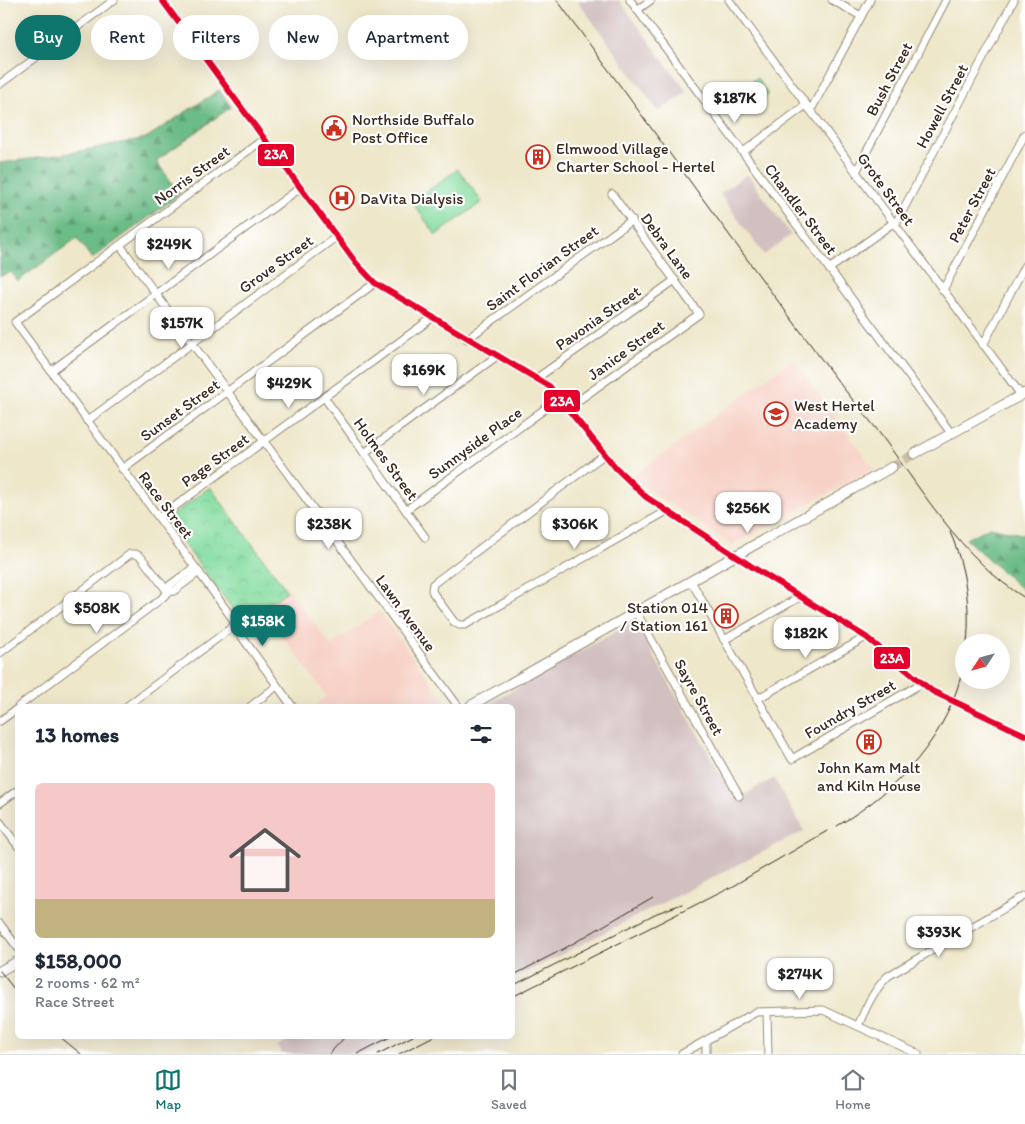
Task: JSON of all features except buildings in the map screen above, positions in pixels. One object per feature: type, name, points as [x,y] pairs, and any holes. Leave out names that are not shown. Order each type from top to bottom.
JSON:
[{"type":"main road","points":[[914,454],[1023,394]]},
{"type":"main road","points":[[474,704],[892,467]]},
{"type":"main road","points":[[0,971],[15,963]]},
{"type":"street","points":[[0,84],[114,0]]},
{"type":"street","points":[[162,0],[336,237],[356,263],[375,283],[549,386],[630,483],[667,511],[866,638],[922,683],[949,700],[1025,735]]},
{"type":"street","name":"Chandler Street","points":[[630,0],[951,433]]},
{"type":"street","points":[[637,10],[651,0]]},
{"type":"street","name":"Grote Street","points":[[729,0],[984,345],[1023,394]]},
{"type":"street","points":[[832,0],[861,16]]},
{"type":"street","points":[[743,152],[808,107],[813,106],[870,0]]},
{"type":"street","name":"Bush Street","points":[[856,172],[946,0]]},
{"type":"street","name":"Howell Street","points":[[829,269],[894,224],[1014,0]]},
{"type":"street","name":"Peter Street","points":[[943,290],[1025,134]]},
{"type":"street","name":"Norris Street","points":[[15,322],[264,139]]},
{"type":"street","points":[[50,371],[300,188]]},
{"type":"street","name":"Debra Lane","points":[[612,194],[699,314]]},
{"type":"street","name":"Saint Florian Street","points":[[467,339],[632,220]]},
{"type":"street","name":"Grove Street","points":[[87,421],[336,237]]},
{"type":"street","name":"Lawn Avenue","points":[[120,245],[457,704]]},
{"type":"street","points":[[984,345],[1025,266]]},
{"type":"street","name":"Pavonia Street","points":[[537,378],[676,280]]},
{"type":"street","name":"Sunset Street","points":[[122,469],[375,283]]},
{"type":"street","name":"Janice Street","points":[[568,408],[699,314]]},
{"type":"street","name":"Page Street","points":[[159,518],[432,318]]},
{"type":"street","name":"Race Street","points":[[15,322],[197,569],[290,704]]},
{"type":"street","points":[[364,453],[497,356]]},
{"type":"street","name":"Holmes Street","points":[[324,397],[425,537]]},
{"type":"street","name":"Sunnyside Place","points":[[406,510],[560,398]]},
{"type":"street","points":[[605,454],[442,576],[432,586],[433,593],[454,622],[459,625],[465,625],[667,511]]},
{"type":"street","points":[[0,653],[130,554],[136,554],[141,557],[168,592]]},
{"type":"street","points":[[22,704],[161,599],[168,592],[170,585],[197,569]]},
{"type":"street","points":[[691,581],[757,699],[866,638]]},
{"type":"street","points":[[724,640],[800,597]]},
{"type":"street","name":"Sayre Street","points":[[636,612],[739,796]]},
{"type":"street","points":[[130,704],[235,625]]},
{"type":"street","name":"Foundry Street","points":[[757,699],[792,759],[922,683]]},
{"type":"street","points":[[253,704],[277,686]]},
{"type":"street","points":[[0,721],[15,709]]},
{"type":"street","points":[[0,803],[15,792]]},
{"type":"street","points":[[0,822],[15,842]]},
{"type":"street","points":[[858,1026],[871,996],[888,976],[1025,896]]},
{"type":"street","points":[[0,924],[15,944]]},
{"type":"street","points":[[682,1054],[756,1012],[822,1010],[918,1054]]},
{"type":"street","points":[[767,1012],[768,1054]]},
{"type":"street","points":[[706,1040],[706,1054]]},
{"type":"shaded area","points":[[577,0],[619,0],[687,92],[659,112]]},
{"type":"shaded area","points":[[747,174],[791,235],[764,255],[720,194]]},
{"type":"shaded area","name":"West Hertel Academy","points":[[793,359],[874,469],[732,545],[643,486],[633,476]]},
{"type":"shaded area","points":[[289,589],[331,646],[379,611],[447,704],[317,704],[327,696],[262,609]]},
{"type":"shaded area","points":[[634,621],[735,800],[774,778],[804,831],[515,978],[515,704],[488,704]]},
{"type":"shaded area","points":[[290,1039],[394,1039],[365,1054],[282,1054],[277,1046]]},
{"type":"green space","points":[[757,78],[768,95],[759,102],[755,98],[744,106],[747,110],[741,115],[738,111],[739,103],[731,102],[727,96],[737,88],[740,93]]},
{"type":"green space","points":[[219,90],[231,107],[156,161],[180,194],[92,259],[77,238],[18,281],[11,272],[0,276],[0,163],[59,155],[146,138]]},
{"type":"green space","points":[[458,169],[482,202],[436,235],[412,202]]},
{"type":"green space","points":[[210,487],[287,591],[243,623],[166,520]]},
{"type":"green space","points":[[990,527],[1025,535],[1025,592],[966,539]]},
{"type":"tunnel","points":[[892,467],[914,454]]},
{"type":"railway","points":[[557,0],[764,283],[875,427],[925,497],[961,542],[981,563],[1002,582],[1025,598]]},
{"type":"railway","points":[[950,532],[960,558],[966,586],[968,634]]},
{"type":"railway","points":[[837,826],[881,796],[918,758],[934,737],[947,714],[957,689]]},
{"type":"railway","points":[[788,854],[827,831]]},
{"type":"railway","points":[[515,995],[731,887],[784,856]]},
{"type":"railway","points":[[515,974],[567,947],[653,897]]},
{"type":"railway","points":[[515,984],[657,913],[682,904]]},
{"type":"railway","points":[[0,971],[15,990]]},
{"type":"railway","points":[[63,1039],[81,1054]]},
{"type":"railway","points":[[329,1054],[343,1039]]},
{"type":"railway","points":[[357,1054],[386,1039]]},
{"type":"railway","points":[[378,1054],[407,1039]]},
{"type":"railway","points":[[399,1054],[428,1039]]},
{"type":"transit line","name":"23A","points":[[162,0],[356,263],[375,283],[549,386],[616,468],[646,497],[754,568],[866,637],[932,691],[1025,735]]},
{"type":"place","name":"Northside Buffalo Post Office","points":[[334,128]]},
{"type":"place","name":"Elmwood Village Charter School - Hertel","points":[[538,157]]},
{"type":"place","name":"DaVita Dialysis","points":[[342,198]]},
{"type":"place","name":"West Hertel Academy","points":[[776,414]]},
{"type":"place","name":"Station 014 / Station 161","points":[[726,616]]},
{"type":"place","name":"John Kam Malt and Kiln House","points":[[869,742]]}]
